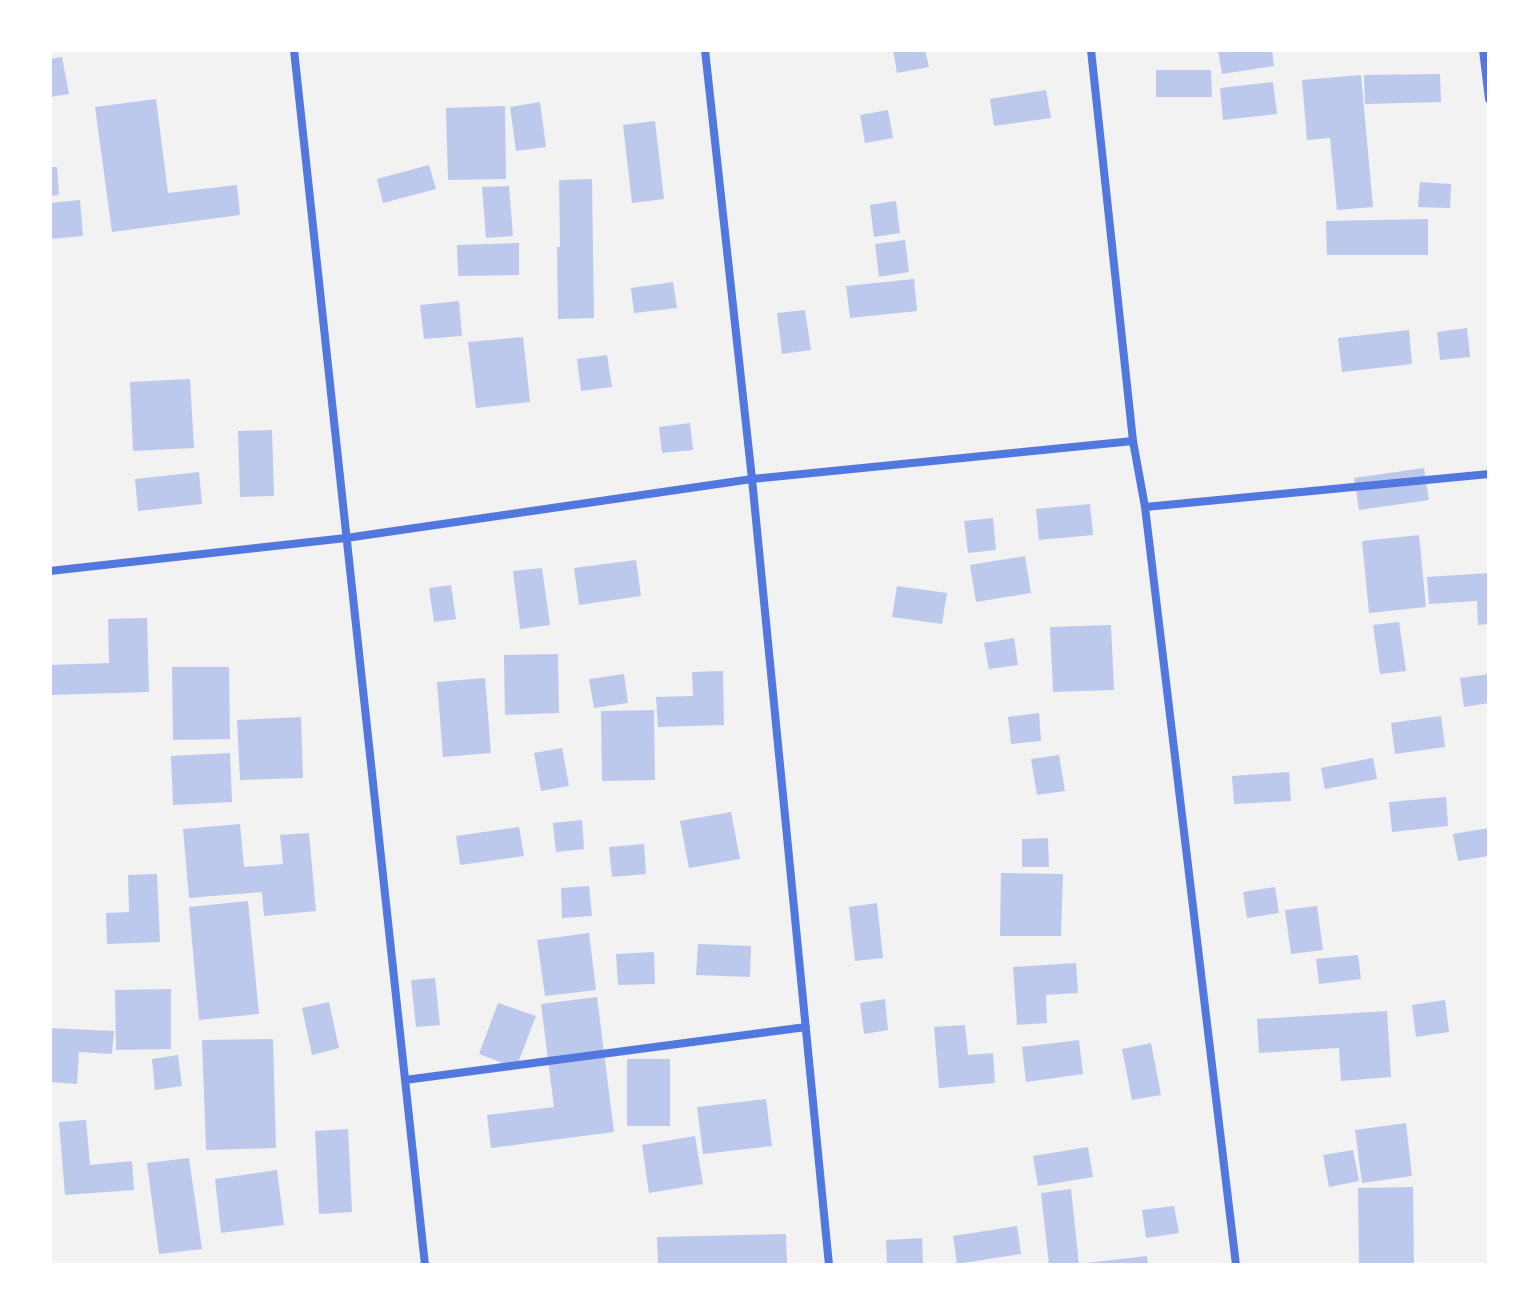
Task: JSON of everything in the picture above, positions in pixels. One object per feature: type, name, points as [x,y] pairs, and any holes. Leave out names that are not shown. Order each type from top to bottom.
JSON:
[{"type":"street","points":[[294,50],[425,1265]]},
{"type":"street","points":[[705,50],[752,479],[829,1265]]},
{"type":"street","points":[[1091,50],[1133,441],[1145,507],[1236,1265]]},
{"type":"street","points":[[1483,50],[1489,99]]},
{"type":"street","points":[[50,571],[346,538],[752,479],[1133,441]]},
{"type":"street","points":[[1145,507],[1489,474]]},
{"type":"street","points":[[405,1080],[806,1027]]},
{"type":"building","points":[[893,50],[925,50],[929,67],[897,73]]},
{"type":"building","points":[[1218,50],[1272,50],[1274,66],[1222,74]]},
{"type":"building","points":[[62,57],[69,94],[50,97],[50,59]]},
{"type":"building","points":[[1156,70],[1211,70],[1212,97],[1156,97]]},
{"type":"building","points":[[1440,74],[1441,102],[1365,104],[1364,75]]},
{"type":"building","points":[[1361,75],[1373,207],[1337,210],[1330,138],[1307,140],[1302,80]]},
{"type":"building","points":[[1273,82],[1277,114],[1223,120],[1220,88]]},
{"type":"building","points":[[1046,90],[1051,118],[994,126],[990,99]]},
{"type":"building","points":[[156,99],[168,193],[237,185],[240,215],[112,232],[95,107]]},
{"type":"building","points":[[540,102],[546,147],[516,151],[510,107]]},
{"type":"building","points":[[505,106],[506,179],[448,180],[446,108]]},
{"type":"building","points":[[888,110],[893,138],[865,143],[860,115]]},
{"type":"building","points":[[655,121],[664,199],[632,203],[623,125]]},
{"type":"building","points":[[429,165],[436,189],[383,203],[377,179]]},
{"type":"building","points":[[50,167],[57,167],[59,195],[50,196]]},
{"type":"building","points":[[592,179],[594,318],[558,319],[559,180]]},
{"type":"building","points":[[1420,182],[1451,184],[1450,208],[1418,207]]},
{"type":"building","points":[[509,186],[513,236],[486,238],[482,187]]},
{"type":"building","points":[[80,200],[83,236],[50,239],[50,203]]},
{"type":"building","points":[[896,201],[900,233],[874,237],[870,205]]},
{"type":"building","points":[[1428,219],[1428,255],[1327,255],[1326,221]]},
{"type":"building","points":[[905,240],[909,272],[879,277],[875,244]]},
{"type":"building","points":[[519,243],[519,275],[458,276],[457,245]]},
{"type":"building","points":[[914,279],[917,311],[850,318],[846,286]]},
{"type":"building","points":[[673,282],[677,308],[634,313],[631,288]]},
{"type":"building","points":[[459,301],[462,336],[424,339],[420,305]]},
{"type":"building","points":[[805,310],[811,350],[782,354],[777,313]]},
{"type":"building","points":[[1467,328],[1470,357],[1440,360],[1437,332]]},
{"type":"building","points":[[1409,330],[1412,364],[1342,372],[1338,338]]},
{"type":"building","points":[[523,337],[530,402],[476,408],[468,342]]},
{"type":"building","points":[[607,355],[612,387],[581,391],[577,359]]},
{"type":"building","points":[[190,379],[194,448],[133,451],[130,382]]},
{"type":"building","points":[[690,423],[693,450],[662,453],[659,427]]},
{"type":"building","points":[[272,430],[274,496],[240,497],[238,431]]},
{"type":"building","points":[[1424,468],[1429,500],[1359,510],[1354,478]]},
{"type":"building","points":[[199,472],[202,504],[138,511],[135,479]]},
{"type":"building","points":[[1090,504],[1093,535],[1039,540],[1036,509]]},
{"type":"building","points":[[993,518],[996,550],[968,553],[964,521]]},
{"type":"building","points":[[1419,535],[1426,607],[1369,613],[1362,541]]},
{"type":"building","points":[[1025,556],[1031,593],[976,602],[970,565]]},
{"type":"building","points":[[636,560],[641,596],[579,605],[574,568]]},
{"type":"building","points":[[542,568],[550,625],[520,629],[513,571]]},
{"type":"building","points":[[1489,573],[1489,624],[1478,625],[1477,601],[1429,604],[1427,577]]},
{"type":"building","points":[[451,585],[456,619],[434,622],[429,588]]},
{"type":"building","points":[[897,586],[947,593],[942,624],[892,617]]},
{"type":"building","points":[[147,618],[149,692],[50,695],[50,665],[109,663],[108,619]]},
{"type":"building","points":[[1399,622],[1406,671],[1380,674],[1373,625]]},
{"type":"building","points":[[1111,625],[1114,690],[1053,692],[1050,627]]},
{"type":"building","points":[[1014,638],[1018,665],[989,669],[984,643]]},
{"type":"building","points":[[558,654],[559,713],[505,715],[504,655]]},
{"type":"building","points":[[172,667],[229,667],[230,739],[173,740]]},
{"type":"building","points":[[723,671],[724,725],[658,727],[656,697],[693,696],[692,672]]},
{"type":"building","points":[[624,674],[628,703],[594,708],[589,679]]},
{"type":"building","points":[[1489,674],[1489,703],[1464,707],[1460,678]]},
{"type":"building","points":[[485,678],[491,753],[443,757],[437,682]]},
{"type":"building","points":[[654,710],[655,780],[602,781],[601,711]]},
{"type":"building","points":[[1039,713],[1041,741],[1011,744],[1008,717]]},
{"type":"building","points":[[1441,716],[1445,747],[1395,754],[1391,723]]},
{"type":"building","points":[[301,717],[303,778],[240,780],[237,720]]},
{"type":"building","points":[[562,748],[569,786],[541,791],[534,753]]},
{"type":"building","points":[[230,753],[232,802],[173,805],[171,756]]},
{"type":"building","points":[[1059,755],[1065,791],[1037,795],[1031,759]]},
{"type":"building","points":[[1373,758],[1377,779],[1325,789],[1321,768]]},
{"type":"building","points":[[1289,772],[1291,801],[1234,804],[1232,776]]},
{"type":"building","points":[[1446,797],[1448,826],[1392,832],[1389,802]]},
{"type":"building","points":[[731,812],[740,859],[689,868],[680,821]]},
{"type":"building","points":[[582,820],[584,849],[556,852],[553,823]]},
{"type":"building","points":[[240,824],[244,867],[283,864],[280,835],[309,833],[316,911],[264,916],[262,892],[189,898],[183,829]]},
{"type":"building","points":[[519,827],[524,856],[460,865],[456,836]]},
{"type":"building","points":[[1489,828],[1489,856],[1458,861],[1453,834]]},
{"type":"building","points":[[1048,838],[1049,867],[1022,867],[1022,839]]},
{"type":"building","points":[[644,844],[646,874],[612,877],[609,847]]},
{"type":"building","points":[[1001,873],[1063,874],[1061,936],[1000,936]]},
{"type":"building","points":[[157,874],[160,942],[107,944],[106,913],[129,912],[128,875]]},
{"type":"building","points":[[589,886],[592,916],[562,918],[561,888]]},
{"type":"building","points":[[1275,887],[1279,913],[1247,918],[1243,892]]},
{"type":"building","points":[[248,901],[259,1014],[199,1020],[189,907]]},
{"type":"building","points":[[877,903],[883,958],[855,961],[849,907]]},
{"type":"building","points":[[1317,906],[1323,950],[1291,954],[1285,910]]},
{"type":"building","points":[[589,933],[596,990],[545,996],[537,940]]},
{"type":"building","points":[[698,944],[751,946],[750,977],[696,975]]},
{"type":"building","points":[[654,952],[655,984],[618,985],[616,954]]},
{"type":"building","points":[[1358,955],[1361,979],[1319,984],[1316,959]]},
{"type":"building","points":[[1076,963],[1078,993],[1046,995],[1047,1023],[1017,1025],[1013,967]]},
{"type":"building","points":[[435,978],[440,1025],[416,1027],[411,980]]},
{"type":"building","points":[[171,989],[171,1049],[116,1050],[115,990]]},
{"type":"building","points":[[597,997],[614,1132],[491,1148],[487,1115],[554,1107],[541,1004]]},
{"type":"building","points":[[885,999],[888,1030],[864,1034],[860,1003]]},
{"type":"building","points":[[1445,1000],[1449,1032],[1416,1037],[1412,1005]]},
{"type":"building","points":[[329,1002],[339,1048],[312,1055],[302,1008]]},
{"type":"building","points":[[498,1003],[536,1016],[516,1068],[479,1054]]},
{"type":"building","points":[[1387,1011],[1391,1077],[1341,1081],[1339,1048],[1259,1053],[1257,1019]]},
{"type":"building","points":[[965,1025],[968,1055],[993,1053],[995,1083],[939,1088],[934,1027]]},
{"type":"building","points":[[50,1028],[114,1031],[112,1054],[79,1052],[77,1084],[50,1082]]},
{"type":"building","points":[[273,1039],[276,1148],[206,1150],[202,1040]]},
{"type":"building","points":[[1079,1040],[1083,1074],[1026,1082],[1022,1047]]},
{"type":"building","points":[[1151,1043],[1161,1095],[1132,1100],[1122,1049]]},
{"type":"building","points":[[178,1055],[182,1086],[155,1090],[152,1059]]},
{"type":"building","points":[[627,1059],[670,1059],[670,1126],[627,1126]]},
{"type":"building","points":[[766,1099],[772,1146],[703,1154],[697,1107]]},
{"type":"building","points":[[86,1120],[90,1165],[132,1161],[134,1190],[65,1195],[59,1122]]},
{"type":"building","points":[[1406,1123],[1412,1176],[1362,1183],[1355,1130]]},
{"type":"building","points":[[348,1129],[352,1212],[319,1214],[315,1131]]},
{"type":"building","points":[[695,1136],[703,1184],[649,1193],[642,1145]]},
{"type":"building","points":[[1088,1147],[1093,1177],[1038,1186],[1033,1156]]},
{"type":"building","points":[[1353,1150],[1359,1181],[1329,1187],[1323,1155]]},
{"type":"building","points":[[189,1158],[202,1249],[159,1254],[147,1163]]},
{"type":"building","points":[[277,1170],[284,1225],[221,1233],[215,1179]]},
{"type":"building","points":[[1413,1187],[1414,1265],[1359,1265],[1358,1188]]},
{"type":"building","points":[[1071,1189],[1079,1265],[1049,1265],[1041,1193]]},
{"type":"building","points":[[1174,1206],[1179,1233],[1146,1238],[1142,1210]]},
{"type":"building","points":[[1017,1226],[1021,1254],[957,1264],[953,1236]]},
{"type":"building","points":[[786,1234],[787,1265],[658,1265],[657,1237]]},
{"type":"building","points":[[922,1238],[923,1265],[887,1265],[886,1240]]},
{"type":"building","points":[[1147,1256],[1148,1265],[1086,1265],[1086,1263]]}]
